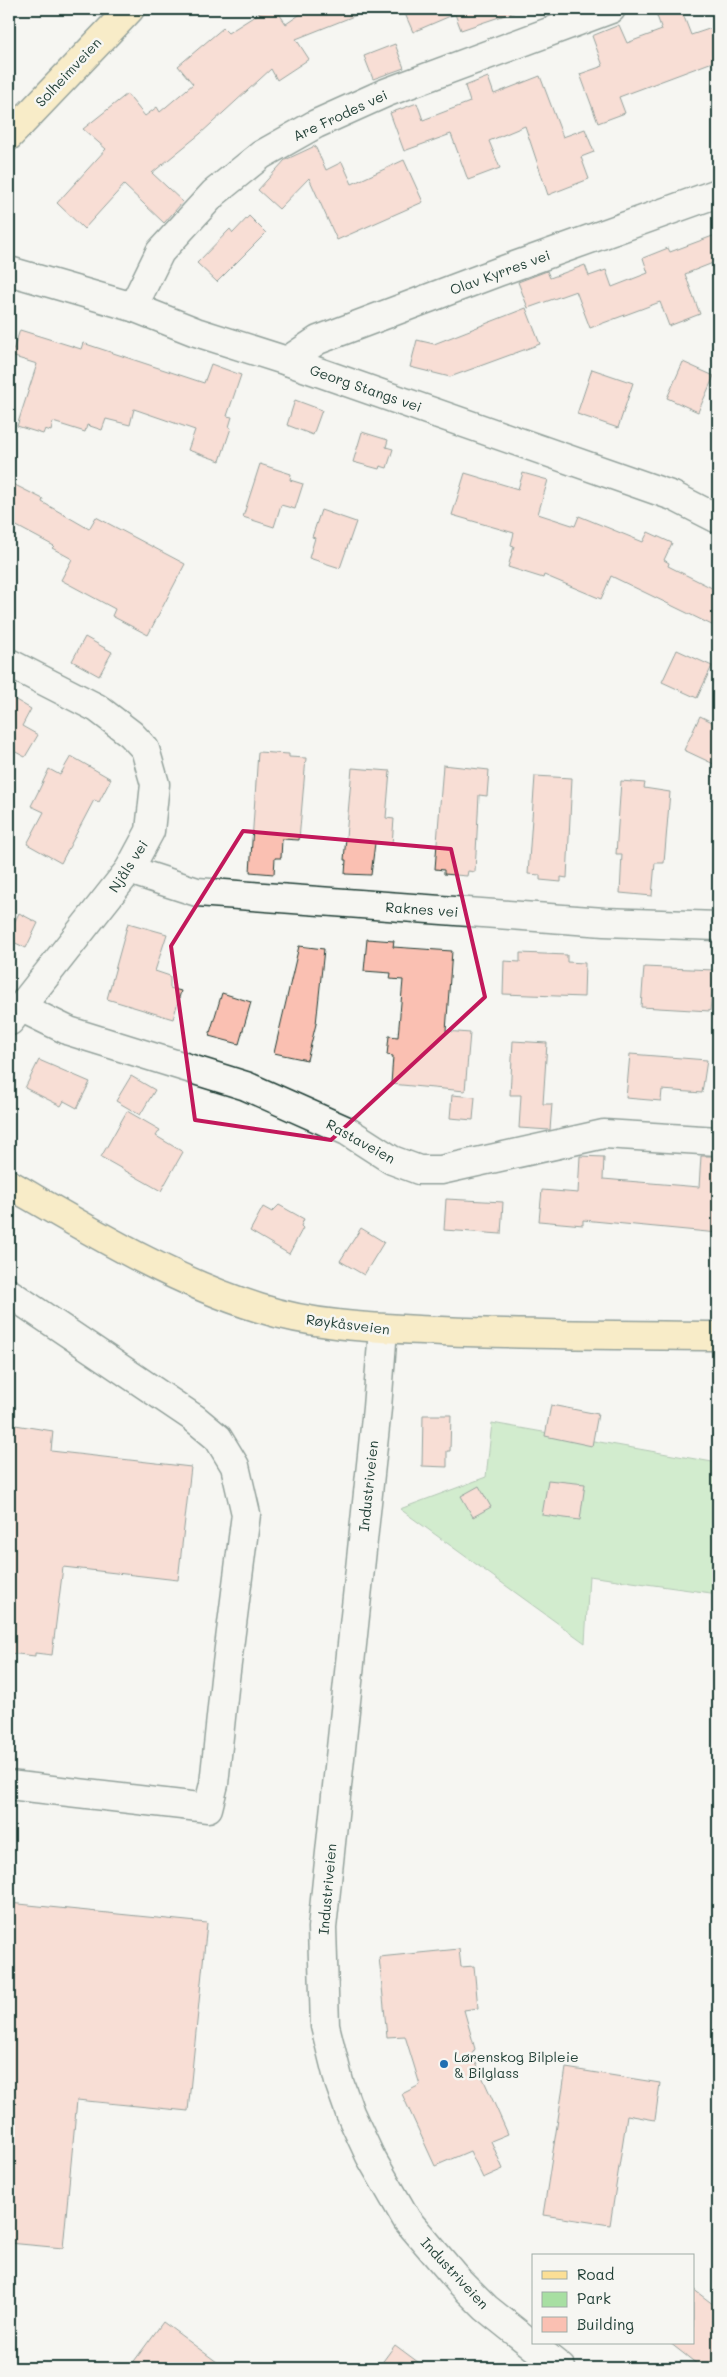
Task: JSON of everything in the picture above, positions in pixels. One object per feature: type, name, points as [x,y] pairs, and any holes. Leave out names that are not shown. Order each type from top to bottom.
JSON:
[{"type":"main road","name":"Solheimveien","points":[[9,136],[130,9]]},
{"type":"main road","name":"Røykåsveien","points":[[9,1184],[141,1258],[226,1297],[293,1317],[340,1325],[383,1329],[556,1335],[718,1336]]},
{"type":"street","name":"Are Frodes vei","points":[[133,307],[160,252],[214,193],[261,155],[316,124],[385,93],[611,9]]},
{"type":"street","name":"Olav Kyrres vei","points":[[286,361],[318,340],[498,272],[718,193]]},
{"type":"street","name":"Georg Stangs vei","points":[[9,271],[133,307],[196,332],[286,361],[673,496],[718,519]]},
{"type":"street","name":"Njåls vei","points":[[9,663],[96,708],[131,734],[145,749],[155,784],[150,831],[129,870],[14,1015]]},
{"type":"street","name":"Raknes vei","points":[[129,870],[197,892],[604,922],[718,926]]},
{"type":"street","name":"Rastaveien","points":[[14,1015],[246,1086],[347,1131],[392,1160],[419,1170],[442,1170],[604,1134],[718,1141]]},
{"type":"street","points":[[9,1293],[194,1418],[218,1438],[235,1466],[246,1514],[214,1784],[208,1808],[9,1786]]},
{"type":"street","name":"Industriveien","points":[[383,1329],[377,1408],[322,1928],[326,2026],[339,2082],[350,2113],[374,2164],[407,2220],[458,2280],[486,2308],[561,2368]]},
{"type":"highlighted area","points":[[243,831],[451,849],[485,997],[331,1140],[195,1120],[171,946]]},
{"type":"green space","points":[[492,1423],[718,1463],[718,1594],[589,1576],[585,1643],[400,1509],[486,1477]]},
{"type":"building","points":[[266,9],[276,9],[286,24],[308,9],[369,10],[296,39],[309,59],[277,80],[271,69],[200,134],[152,173],[183,202],[164,223],[124,185],[84,229],[57,203],[106,149],[83,129],[127,94],[145,116],[157,107],[160,112],[193,84],[178,66],[223,28],[228,33]]},
{"type":"building","points":[[403,9],[514,9],[514,12],[461,30],[455,14],[413,32]]},
{"type":"building","points":[[667,9],[681,9],[691,35],[718,26],[718,60],[619,97],[625,113],[598,123],[580,74],[603,66],[592,36],[619,25],[627,43],[662,30],[656,13]]},
{"type":"building","points":[[395,44],[404,68],[373,79],[364,56]]},
{"type":"building","points":[[540,76],[563,137],[585,129],[594,152],[581,157],[589,179],[548,195],[525,126],[489,141],[500,168],[468,180],[451,134],[404,151],[390,113],[417,103],[423,120],[470,102],[465,86],[488,77],[494,94]]},
{"type":"building","points":[[315,146],[326,170],[342,162],[352,184],[404,160],[423,202],[337,240],[309,178],[279,209],[258,190],[285,160]]},
{"type":"building","points":[[249,216],[266,233],[217,282],[197,263],[230,229],[233,233]]},
{"type":"building","points":[[718,234],[718,261],[685,274],[700,314],[669,326],[660,302],[590,328],[576,291],[528,308],[518,282],[547,271],[550,278],[585,265],[589,276],[606,270],[612,287],[648,273],[643,258],[668,248],[670,252]]},
{"type":"building","points":[[526,308],[540,344],[450,377],[410,367],[417,340],[434,344]]},
{"type":"building","points":[[20,330],[81,349],[83,343],[204,383],[211,364],[241,375],[227,416],[232,417],[229,427],[231,428],[220,461],[188,450],[195,430],[134,409],[130,425],[106,419],[102,430],[87,425],[85,432],[53,422],[51,431],[45,429],[43,434],[17,426],[37,364],[11,356]]},
{"type":"building","points":[[683,362],[714,376],[698,412],[667,398]]},
{"type":"building","points":[[592,369],[633,383],[618,428],[577,414]]},
{"type":"building","points":[[295,400],[322,410],[313,435],[287,425]]},
{"type":"building","points":[[362,432],[388,440],[386,447],[393,449],[387,468],[380,466],[379,469],[353,462]]},
{"type":"building","points":[[260,464],[291,474],[290,480],[303,484],[295,509],[281,505],[274,527],[243,517]]},
{"type":"building","points":[[465,473],[518,489],[523,473],[548,480],[538,514],[575,526],[579,516],[643,542],[648,532],[672,543],[664,560],[669,563],[668,566],[718,591],[718,628],[611,576],[601,599],[544,575],[543,578],[508,567],[514,546],[511,545],[514,533],[452,515]]},
{"type":"building","points":[[9,482],[43,499],[42,502],[89,529],[96,517],[185,564],[148,635],[112,616],[115,609],[61,580],[72,559],[52,548],[54,546],[9,522]]},
{"type":"building","points":[[321,510],[356,522],[340,568],[309,558],[315,538],[312,537]]},
{"type":"building","points":[[85,637],[112,652],[99,676],[72,661]]},
{"type":"building","points":[[677,650],[712,666],[697,698],[662,682]]},
{"type":"building","points":[[9,696],[31,709],[22,726],[38,735],[25,757],[9,750]]},
{"type":"building","points":[[700,716],[718,725],[718,766],[684,750]]},
{"type":"building","points":[[258,752],[289,754],[289,757],[306,758],[299,840],[282,839],[281,858],[275,858],[274,874],[250,872]]},
{"type":"building","points":[[71,756],[111,779],[99,802],[94,800],[61,863],[27,844],[44,812],[31,806],[49,769],[60,775]]},
{"type":"building","points":[[443,765],[489,770],[487,796],[479,795],[475,872],[468,871],[467,876],[444,874],[444,870],[435,869]]},
{"type":"building","points":[[352,768],[390,771],[386,818],[394,819],[392,844],[375,843],[371,875],[345,874],[346,860],[344,860]]},
{"type":"building","points":[[535,776],[572,778],[567,878],[561,877],[561,882],[540,880],[540,875],[528,874]]},
{"type":"building","points":[[621,781],[645,783],[644,788],[670,792],[664,863],[655,863],[652,896],[620,893],[622,854],[616,854]]},
{"type":"building","points":[[19,913],[38,923],[26,948],[9,940],[9,933]]},
{"type":"building","points":[[128,923],[167,934],[155,971],[170,976],[170,988],[181,991],[173,1019],[107,999]]},
{"type":"building","points":[[367,939],[394,941],[393,947],[452,951],[446,1031],[470,1033],[465,1091],[391,1084],[393,1056],[387,1055],[389,1036],[398,1037],[403,980],[390,979],[391,973],[364,971]]},
{"type":"building","points":[[299,946],[324,949],[316,1024],[307,1060],[274,1053]]},
{"type":"building","points":[[520,953],[567,955],[567,962],[585,963],[584,997],[503,994],[504,961],[520,962]]},
{"type":"building","points":[[644,967],[714,970],[710,1011],[641,1007]]},
{"type":"building","points":[[222,993],[251,1002],[239,1044],[209,1036]]},
{"type":"building","points":[[513,1041],[547,1043],[543,1104],[552,1104],[550,1130],[519,1128],[521,1095],[510,1095]]},
{"type":"building","points":[[630,1054],[707,1060],[702,1093],[662,1090],[661,1101],[626,1098]]},
{"type":"building","points":[[39,1060],[90,1082],[77,1108],[64,1101],[61,1106],[25,1088]]},
{"type":"building","points":[[131,1076],[155,1090],[140,1115],[116,1101]]},
{"type":"building","points":[[452,1095],[475,1097],[473,1120],[450,1118]]},
{"type":"building","points":[[127,1111],[160,1130],[156,1136],[183,1152],[161,1191],[101,1157]]},
{"type":"building","points":[[580,1156],[604,1157],[603,1179],[699,1187],[701,1156],[718,1156],[718,1233],[583,1220],[583,1225],[539,1221],[542,1190],[578,1193]]},
{"type":"building","points":[[446,1199],[503,1202],[501,1234],[444,1230]]},
{"type":"building","points":[[279,1205],[304,1219],[301,1226],[303,1228],[289,1254],[250,1231],[263,1207],[272,1212]]},
{"type":"building","points":[[361,1228],[384,1242],[364,1275],[340,1261]]},
{"type":"building","points":[[551,1405],[598,1414],[592,1446],[545,1436]]},
{"type":"building","points":[[423,1415],[451,1415],[450,1451],[447,1451],[447,1467],[422,1466]]},
{"type":"building","points":[[9,1424],[53,1431],[51,1451],[191,1467],[178,1580],[63,1567],[52,1655],[35,1653],[35,1656],[9,1653]]},
{"type":"building","points":[[548,1480],[585,1484],[580,1520],[542,1515]]},
{"type":"building","points":[[479,1486],[491,1507],[473,1517],[461,1496]]},
{"type":"building","points":[[9,1903],[207,1923],[188,2111],[77,2100],[63,2248],[9,2243]]},
{"type":"building","name":"Lørenskog Bilpleie & Bilglass","points":[[459,1949],[461,1967],[474,1966],[478,2008],[464,2010],[475,2049],[472,2054],[508,2134],[491,2141],[503,2169],[483,2178],[470,2151],[435,2166],[402,2094],[420,2085],[405,2036],[387,2037],[379,1957]]},
{"type":"building","points":[[566,2068],[660,2083],[655,2120],[627,2115],[610,2225],[543,2215]]},
{"type":"building","points":[[694,2290],[718,2308],[718,2368],[702,2368],[671,2344],[694,2344]]},
{"type":"building","points":[[163,2322],[225,2368],[129,2368]]},
{"type":"building","points":[[395,2345],[426,2368],[378,2368]]},
{"type":"place","name":"Lørenskog Bilpleie & Bilglass","points":[[444,2064]]}]
